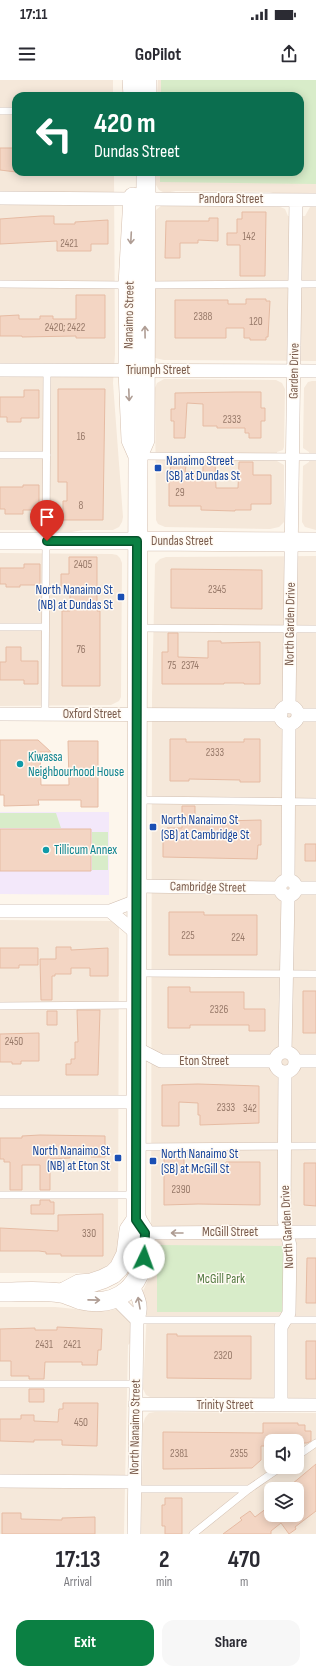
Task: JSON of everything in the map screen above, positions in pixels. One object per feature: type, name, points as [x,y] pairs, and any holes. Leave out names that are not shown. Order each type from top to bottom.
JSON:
[{"type":"main road","points":[[132,80],[132,92]]},
{"type":"main road","points":[[147,80],[147,92]]},
{"type":"main road","name":"Nanaimo Street","points":[[134,176],[139,199]]},
{"type":"main road","name":"Nanaimo Street","points":[[137,541],[138,456],[131,440],[137,370],[136,285],[139,199],[145,176]]},
{"type":"main road","points":[[0,1292],[62,1293],[81,1300],[106,1300],[125,1292],[139,1278],[142,1268],[145,1248],[136,1195],[137,541]]},
{"type":"main road","name":"Dundas Street","points":[[137,541],[316,542]]},
{"type":"main road","points":[[62,1293],[79,1284],[91,1283],[113,1274],[123,1262],[128,1248],[129,1230],[141,1227]]},
{"type":"street","name":"Pandora Street","points":[[0,198],[316,200]]},
{"type":"street","name":"Garden Drive","points":[[291,542],[296,200]]},
{"type":"street","name":"Triumph Street","points":[[0,370],[316,371]]},
{"type":"street","name":"Dundas Street","points":[[0,541],[137,541]]},
{"type":"street","name":"North Garden Drive","points":[[285,1052],[291,542]]},
{"type":"street","name":"Oxford Street","points":[[0,714],[316,715]]},
{"type":"street","name":"Cambridge Street","points":[[0,911],[110,911],[136,894],[316,888]]},
{"type":"street","points":[[110,911],[136,933]]},
{"type":"street","name":"Eton Street","points":[[136,1048],[161,1061],[275,1061]]},
{"type":"street","points":[[285,1052],[291,1054],[295,1062],[291,1070],[284,1072],[279,1070],[275,1061],[279,1054],[285,1052]]},
{"type":"street","points":[[295,1062],[316,1062]]},
{"type":"street","name":"North Garden Drive","points":[[281,1405],[281,1327],[289,1313],[290,1246],[284,1220],[284,1072]]},
{"type":"street","points":[[0,1102],[136,1102]]},
{"type":"street","name":"McGill Street","points":[[141,1227],[316,1232]]},
{"type":"street","points":[[125,1292],[137,1320]]},
{"type":"street","name":"North Nanaimo Street","points":[[125,1292],[140,1301],[140,1314],[137,1320],[135,1384],[134,1534]]},
{"type":"street","name":"Trinity Street","points":[[135,1404],[316,1405]]},
{"type":"street","points":[[0,1481],[134,1485]]},
{"type":"lane","points":[[0,111],[12,111]]},
{"type":"lane","points":[[0,284],[316,284]]},
{"type":"lane","points":[[45,714],[47,370]]},
{"type":"lane","points":[[0,455],[47,455]]},
{"type":"lane","points":[[138,456],[316,457]]},
{"type":"lane","points":[[0,627],[45,627]]},
{"type":"lane","points":[[137,628],[316,629]]},
{"type":"lane","points":[[137,800],[316,802]]},
{"type":"lane","points":[[136,973],[316,974]]},
{"type":"lane","points":[[0,1006],[136,1005]]},
{"type":"lane","points":[[136,1147],[316,1146]]},
{"type":"lane","points":[[0,1194],[136,1195]]},
{"type":"lane","points":[[137,1320],[316,1320]]},
{"type":"lane","points":[[0,1384],[135,1384]]},
{"type":"lane","points":[[304,1451],[316,1443]]},
{"type":"lane","points":[[193,1534],[271,1474]]},
{"type":"lane","points":[[134,1485],[249,1490]]},
{"type":"shaded area","points":[[0,80],[113,80],[113,92],[12,92],[12,176],[114,176],[115,354],[113,383],[123,517],[122,522],[119,527],[113,530],[84,530],[59,534],[41,530],[0,530]]},
{"type":"shaded area","points":[[158,80],[316,80],[316,194],[176,191],[165,193],[159,190],[156,185],[156,176],[304,176],[304,92],[157,92]]},
{"type":"shaded area","points":[[162,205],[278,206],[285,209],[288,216],[305,216],[310,207],[316,206],[316,361],[164,360],[155,358],[155,214],[156,210]]},
{"type":"shaded area","points":[[164,379],[276,380],[282,383],[285,389],[284,447],[283,450],[277,452],[277,461],[284,465],[284,522],[279,527],[270,529],[165,527],[158,524],[156,520],[155,388],[157,383]]},
{"type":"shaded area","points":[[316,381],[316,530],[305,527],[302,522],[303,466],[309,462],[309,452],[303,448],[304,388],[308,382]]},
{"type":"shaded area","points":[[0,553],[112,554],[117,555],[120,558],[122,563],[121,697],[119,701],[111,705],[0,706]]},
{"type":"shaded area","points":[[316,556],[316,1399],[150,1397],[146,1395],[143,1389],[147,1310],[143,1297],[143,1291],[148,1280],[151,1265],[152,696],[155,564],[160,559],[166,557]]},
{"type":"shaded area","points":[[0,812],[109,812],[109,895],[0,894]]},
{"type":"shaded area","points":[[0,920],[116,921],[119,924],[118,1245],[116,1255],[109,1264],[100,1270],[89,1273],[0,1273]]},
{"type":"shaded area","points":[[0,1307],[55,1307],[97,1311],[117,1309],[130,1318],[131,1342],[128,1345],[124,1534],[0,1534]]},
{"type":"shaded area","points":[[155,1412],[316,1413],[316,1534],[141,1534],[143,1424],[149,1413]]},
{"type":"green space","points":[[161,80],[316,80],[316,184],[160,182],[160,176],[304,176],[304,92],[161,92]]},
{"type":"green space","points":[[0,813],[56,813],[61,828],[0,828]]},
{"type":"green space","points":[[92,832],[108,832],[108,870],[92,870]]},
{"type":"green space","name":"McGill Park","points":[[157,1245],[285,1246],[285,1312],[157,1312]]},
{"type":"building","points":[[0,148],[12,148],[12,172],[0,170]]},
{"type":"building","points":[[242,212],[266,212],[265,276],[240,276],[240,245],[227,245],[227,233],[237,233],[237,219],[242,219]]},
{"type":"building","points":[[54,216],[54,224],[75,224],[75,222],[108,220],[108,244],[91,244],[91,251],[57,251],[57,241],[0,244],[0,219]]},
{"type":"building","points":[[209,218],[218,218],[218,241],[198,240],[198,243],[180,243],[180,258],[165,258],[166,221],[209,221]]},
{"type":"building","points":[[76,295],[105,295],[105,338],[76,338],[76,336],[0,336],[0,316],[19,315],[19,319],[40,319],[40,316],[53,316],[53,319],[76,319]]},
{"type":"building","points":[[246,299],[266,299],[266,301],[270,301],[268,337],[266,337],[266,340],[250,340],[250,338],[244,338],[244,328],[226,328],[226,338],[175,338],[175,300],[228,300],[228,304],[246,304]]},
{"type":"building","points":[[58,389],[105,389],[103,520],[63,520],[63,501],[67,501],[67,482],[58,482]]},
{"type":"building","points":[[24,390],[39,390],[39,418],[21,418],[21,422],[7,422],[7,417],[0,417],[0,397],[24,397]]},
{"type":"building","points":[[261,392],[261,408],[265,408],[265,421],[261,421],[261,438],[249,438],[249,433],[245,433],[245,428],[217,428],[217,426],[203,426],[203,404],[187,403],[185,438],[174,438],[174,421],[171,421],[171,409],[175,409],[175,393]]},
{"type":"building","points":[[203,461],[215,461],[216,488],[238,488],[239,462],[253,462],[253,475],[271,475],[271,504],[251,504],[251,510],[235,511],[201,510],[201,506],[169,506],[169,477],[171,466],[186,466],[185,472],[203,472]]},
{"type":"building","points":[[23,485],[39,485],[39,510],[23,510],[23,514],[5,514],[5,509],[0,509],[0,487],[23,487]]},
{"type":"building","points":[[69,557],[97,557],[97,611],[100,611],[100,686],[62,686],[62,611],[70,611],[70,590],[61,590],[61,574],[69,574]]},
{"type":"building","points":[[24,564],[40,564],[40,585],[6,587],[6,584],[0,584],[0,568],[24,568]]},
{"type":"building","points":[[171,569],[262,570],[262,609],[171,608]]},
{"type":"building","points":[[168,633],[178,633],[178,657],[208,658],[208,641],[221,641],[221,643],[260,642],[260,684],[162,684],[162,652],[168,652]]},
{"type":"building","points":[[6,647],[21,647],[21,661],[38,661],[38,684],[24,684],[24,680],[0,680],[0,662],[6,662]]},
{"type":"building","points":[[170,739],[186,739],[186,742],[244,742],[244,739],[260,739],[260,782],[189,779],[189,781],[170,781]]},
{"type":"building","name":"Kiwassa Neighbourhood House","points":[[0,740],[38,740],[51,752],[40,752],[41,785],[69,785],[68,741],[98,741],[98,807],[81,807],[81,800],[38,800],[39,805],[4,806],[4,795],[0,795]]},
{"type":"building","points":[[182,806],[195,806],[195,824],[223,824],[223,821],[261,820],[261,845],[258,845],[257,859],[163,857],[163,832],[167,832],[167,828],[182,828]]},
{"type":"building","name":"Tillicum Annex","points":[[0,829],[91,829],[91,871],[0,871]]},
{"type":"building","points":[[305,844],[316,844],[316,861],[305,861]]},
{"type":"building","points":[[169,912],[204,912],[204,915],[257,915],[257,955],[169,955]]},
{"type":"building","points":[[56,947],[71,947],[71,950],[108,948],[108,976],[90,976],[90,968],[71,968],[71,974],[55,974],[55,976],[52,976],[52,1000],[41,1000],[40,959],[56,959]]},
{"type":"building","points":[[0,948],[38,948],[38,965],[19,965],[19,968],[0,968]]},
{"type":"building","points":[[168,987],[190,987],[190,992],[244,992],[244,1009],[265,1009],[265,1031],[249,1031],[249,1025],[190,1025],[190,1028],[168,1028]]},
{"type":"building","points":[[303,991],[316,991],[316,1033],[303,1033]]},
{"type":"building","points":[[77,1010],[100,1010],[98,1075],[66,1075],[66,1064],[71,1064],[71,1059],[75,1059],[75,1042],[78,1042]]},
{"type":"building","points":[[47,1011],[57,1011],[57,1025],[47,1025]]},
{"type":"building","points":[[39,1033],[39,1061],[21,1061],[21,1064],[0,1062],[0,1034]]},
{"type":"building","points":[[198,1084],[259,1086],[259,1123],[200,1125],[198,1103],[179,1102],[179,1126],[162,1126],[162,1085]]},
{"type":"building","points":[[22,1136],[105,1136],[105,1157],[91,1157],[91,1154],[70,1154],[70,1158],[50,1159],[50,1190],[40,1190],[40,1165],[22,1165],[22,1190],[10,1190],[10,1162],[4,1162],[4,1159],[0,1159],[0,1138],[22,1138]]},
{"type":"building","points":[[164,1154],[173,1154],[173,1158],[184,1158],[184,1170],[225,1170],[226,1162],[260,1162],[260,1205],[164,1205]]},
{"type":"building","points":[[304,1163],[316,1163],[316,1206],[304,1205]]},
{"type":"building","points":[[40,1200],[50,1200],[50,1202],[54,1202],[54,1214],[31,1214],[31,1205],[40,1205]]},
{"type":"building","points":[[103,1214],[103,1256],[61,1256],[61,1254],[46,1254],[46,1252],[39,1251],[0,1251],[0,1228],[58,1231],[58,1215]]},
{"type":"building","points":[[307,1258],[316,1258],[316,1303],[306,1303]]},
{"type":"building","points":[[57,1327],[102,1329],[101,1350],[98,1350],[97,1365],[82,1365],[82,1362],[45,1362],[44,1379],[29,1379],[29,1376],[11,1376],[11,1361],[0,1361],[0,1329],[35,1328],[35,1330],[57,1330]]},
{"type":"building","points":[[167,1334],[177,1334],[177,1336],[251,1336],[251,1379],[167,1378]]},
{"type":"building","points":[[306,1341],[316,1341],[316,1379],[306,1379]]},
{"type":"building","points":[[29,1389],[44,1389],[44,1402],[29,1402]]},
{"type":"building","points":[[63,1403],[98,1403],[97,1446],[62,1445],[62,1440],[34,1440],[34,1442],[0,1441],[0,1419],[21,1419],[21,1415],[34,1415],[34,1421],[58,1422],[59,1409],[63,1409]]},
{"type":"building","points":[[263,1423],[298,1423],[298,1425],[305,1425],[305,1431],[311,1431],[311,1441],[304,1443],[304,1434],[264,1434],[264,1446],[261,1446],[261,1460],[252,1468],[163,1469],[163,1432],[263,1433]]},
{"type":"building","points":[[316,1464],[316,1511],[304,1520],[304,1482],[294,1482]]},
{"type":"building","points":[[165,1498],[182,1498],[182,1534],[165,1534],[165,1526],[162,1526],[162,1505],[165,1505]]},
{"type":"building","points":[[264,1510],[264,1522],[302,1522],[295,1527],[296,1529],[289,1534],[281,1523],[271,1531],[271,1534],[223,1534],[242,1520],[240,1518],[250,1511],[255,1517]]},
{"type":"building","points":[[2,1513],[21,1513],[21,1519],[62,1520],[62,1518],[95,1517],[95,1534],[2,1534]]},
{"type":"place","name":"Nanaimo Street (SB) at Dundas St","points":[[158,468]]},
{"type":"place","name":"North Nanaimo St (NB) at Dundas St","points":[[121,597]]},
{"type":"place","name":"Kiwassa Neighbourhood House","points":[[20,764]]},
{"type":"place","name":"North Nanaimo St (SB) at Cambridge St","points":[[153,827]]},
{"type":"place","name":"Tillicum Annex","points":[[46,850]]},
{"type":"place","name":"North Nanaimo St (NB) at Eton St","points":[[118,1158]]},
{"type":"place","name":"North Nanaimo St (SB) at McGill St","points":[[153,1161]]},
{"type":"route","points":[[47,541],[137,541],[136,1220],[145,1233],[144,1258]]}]
